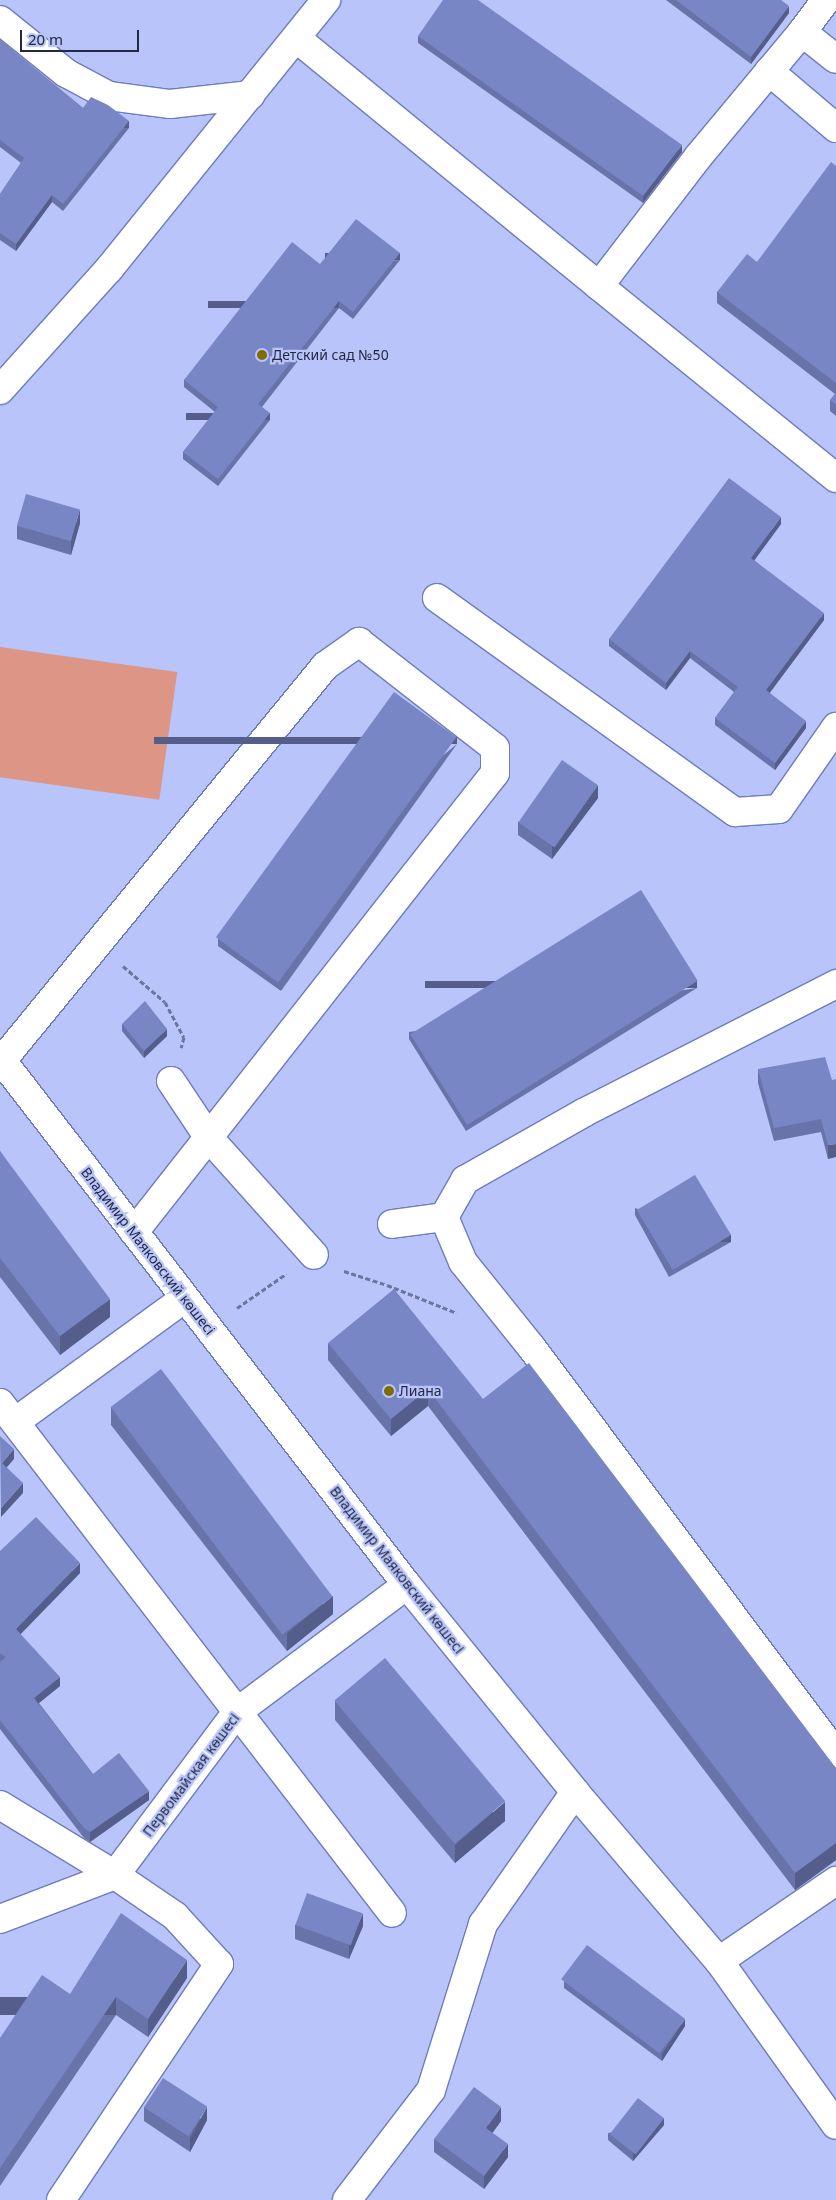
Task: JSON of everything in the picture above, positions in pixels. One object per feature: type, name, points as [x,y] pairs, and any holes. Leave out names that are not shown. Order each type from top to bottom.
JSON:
[{"type":"street","points":[[0,390],[109,268],[326,0]]},
{"type":"street","points":[[599,286],[698,157],[802,32],[826,0]]},
{"type":"street","points":[[0,20],[66,73],[108,96],[170,104],[250,95]]},
{"type":"street","points":[[802,32],[836,59]]},
{"type":"street","points":[[296,38],[836,478]]},
{"type":"street","points":[[769,72],[836,128]]},
{"type":"street","points":[[437,598],[735,812],[779,809],[836,727]]},
{"type":"street","points":[[1,1061],[325,666],[358,642],[495,748],[495,773],[134,1232]]},
{"type":"street","points":[[444,1217],[465,1180],[585,1112],[836,984]]},
{"type":"street","name":"Владимир Маяковский көшесі","points":[[1,1061],[407,1585],[575,1792],[719,1961],[836,2125]]},
{"type":"street","points":[[171,1081],[209,1138],[314,1254]]},
{"type":"street","points":[[392,1224],[444,1217]]},
{"type":"street","points":[[444,1217],[463,1262],[532,1348],[836,1754]]},
{"type":"street","points":[[185,1298],[7,1412],[392,1913]]},
{"type":"street","name":"Первомайская көшесі","points":[[115,1875],[237,1712],[407,1585]]},
{"type":"street","points":[[348,2200],[431,2090],[483,1924],[575,1792]]},
{"type":"street","points":[[0,1805],[115,1875],[175,1916],[219,1964],[61,2200]]},
{"type":"street","points":[[0,1919],[115,1875]]},
{"type":"street","points":[[719,1961],[836,1881]]},
{"type":"path","points":[[98,944],[165,1002],[184,1037],[171,1081]]},
{"type":"path","points":[[236,1308],[314,1254],[348,1274],[387,1285],[462,1315]]},
{"type":"shaded area","points":[[0,647],[177,672],[159,800],[0,777]]},
{"type":"building","points":[[443,0],[478,0],[682,145],[643,196],[418,36]]},
{"type":"building","points":[[676,0],[781,0],[789,6],[751,57]]},
{"type":"building","points":[[0,40],[83,108],[91,97],[108,105],[129,121],[63,204],[52,195],[16,244],[0,233],[0,194],[24,158],[0,140]]},
{"type":"building","points":[[831,162],[836,166],[836,383],[717,292],[747,254],[757,262]]},
{"type":"building","points":[[356,219],[400,253],[353,312],[339,301],[258,404],[270,413],[218,479],[183,452],[218,407],[184,380],[292,242],[320,264]]},
{"type":"building","points":[[836,393],[836,405],[830,400]]},
{"type":"building","points":[[729,478],[781,517],[751,558],[824,613],[766,690],[806,721],[775,763],[715,718],[738,687],[690,651],[666,683],[609,639]]},
{"type":"building","points":[[26,494],[80,509],[71,541],[17,526]]},
{"type":"building","points":[[394,692],[456,737],[278,982],[216,937]]},
{"type":"building","points":[[562,760],[598,785],[554,847],[518,822]]},
{"type":"building","points":[[641,890],[698,981],[467,1125],[410,1034]]},
{"type":"building","points":[[145,1001],[167,1029],[144,1051],[122,1024]]},
{"type":"building","points":[[825,1057],[832,1080],[836,1079],[836,1144],[828,1145],[821,1119],[774,1128],[758,1069]]},
{"type":"building","points":[[0,1151],[110,1299],[60,1336],[0,1258]]},
{"type":"building","points":[[695,1175],[731,1235],[673,1270],[637,1210]]},
{"type":"building","points":[[394,1289],[483,1399],[529,1363],[836,1768],[836,1843],[795,1873],[428,1389],[391,1419],[328,1343]]},
{"type":"building","points":[[161,1369],[333,1597],[282,1635],[111,1407]]},
{"type":"building","points":[[0,1436],[14,1449],[2,1463],[23,1483],[1,1508]]},
{"type":"building","points":[[36,1517],[80,1563],[16,1629],[60,1677],[34,1698],[93,1774],[119,1753],[149,1791],[90,1832],[84,1828],[0,1720],[0,1662],[6,1657],[0,1653],[0,1551]]},
{"type":"building","points":[[385,1658],[505,1801],[455,1844],[334,1700]]},
{"type":"building","points":[[307,1893],[362,1913],[351,1945],[295,1925]]},
{"type":"building","points":[[121,1913],[187,1960],[148,2019],[116,1997],[0,2168],[0,2038],[42,1975],[70,1994]]},
{"type":"building","points":[[587,1945],[685,2019],[659,2053],[561,1979]]},
{"type":"building","points":[[163,2078],[207,2107],[188,2136],[144,2107]]},
{"type":"building","points":[[474,2087],[501,2107],[486,2128],[508,2144],[484,2176],[434,2139]]},
{"type":"building","points":[[638,2098],[664,2118],[636,2155],[610,2134]]},
{"type":"place","name":"Детский сад №50","points":[[262,355]]},
{"type":"place","name":"Лиана","points":[[389,1391]]}]
